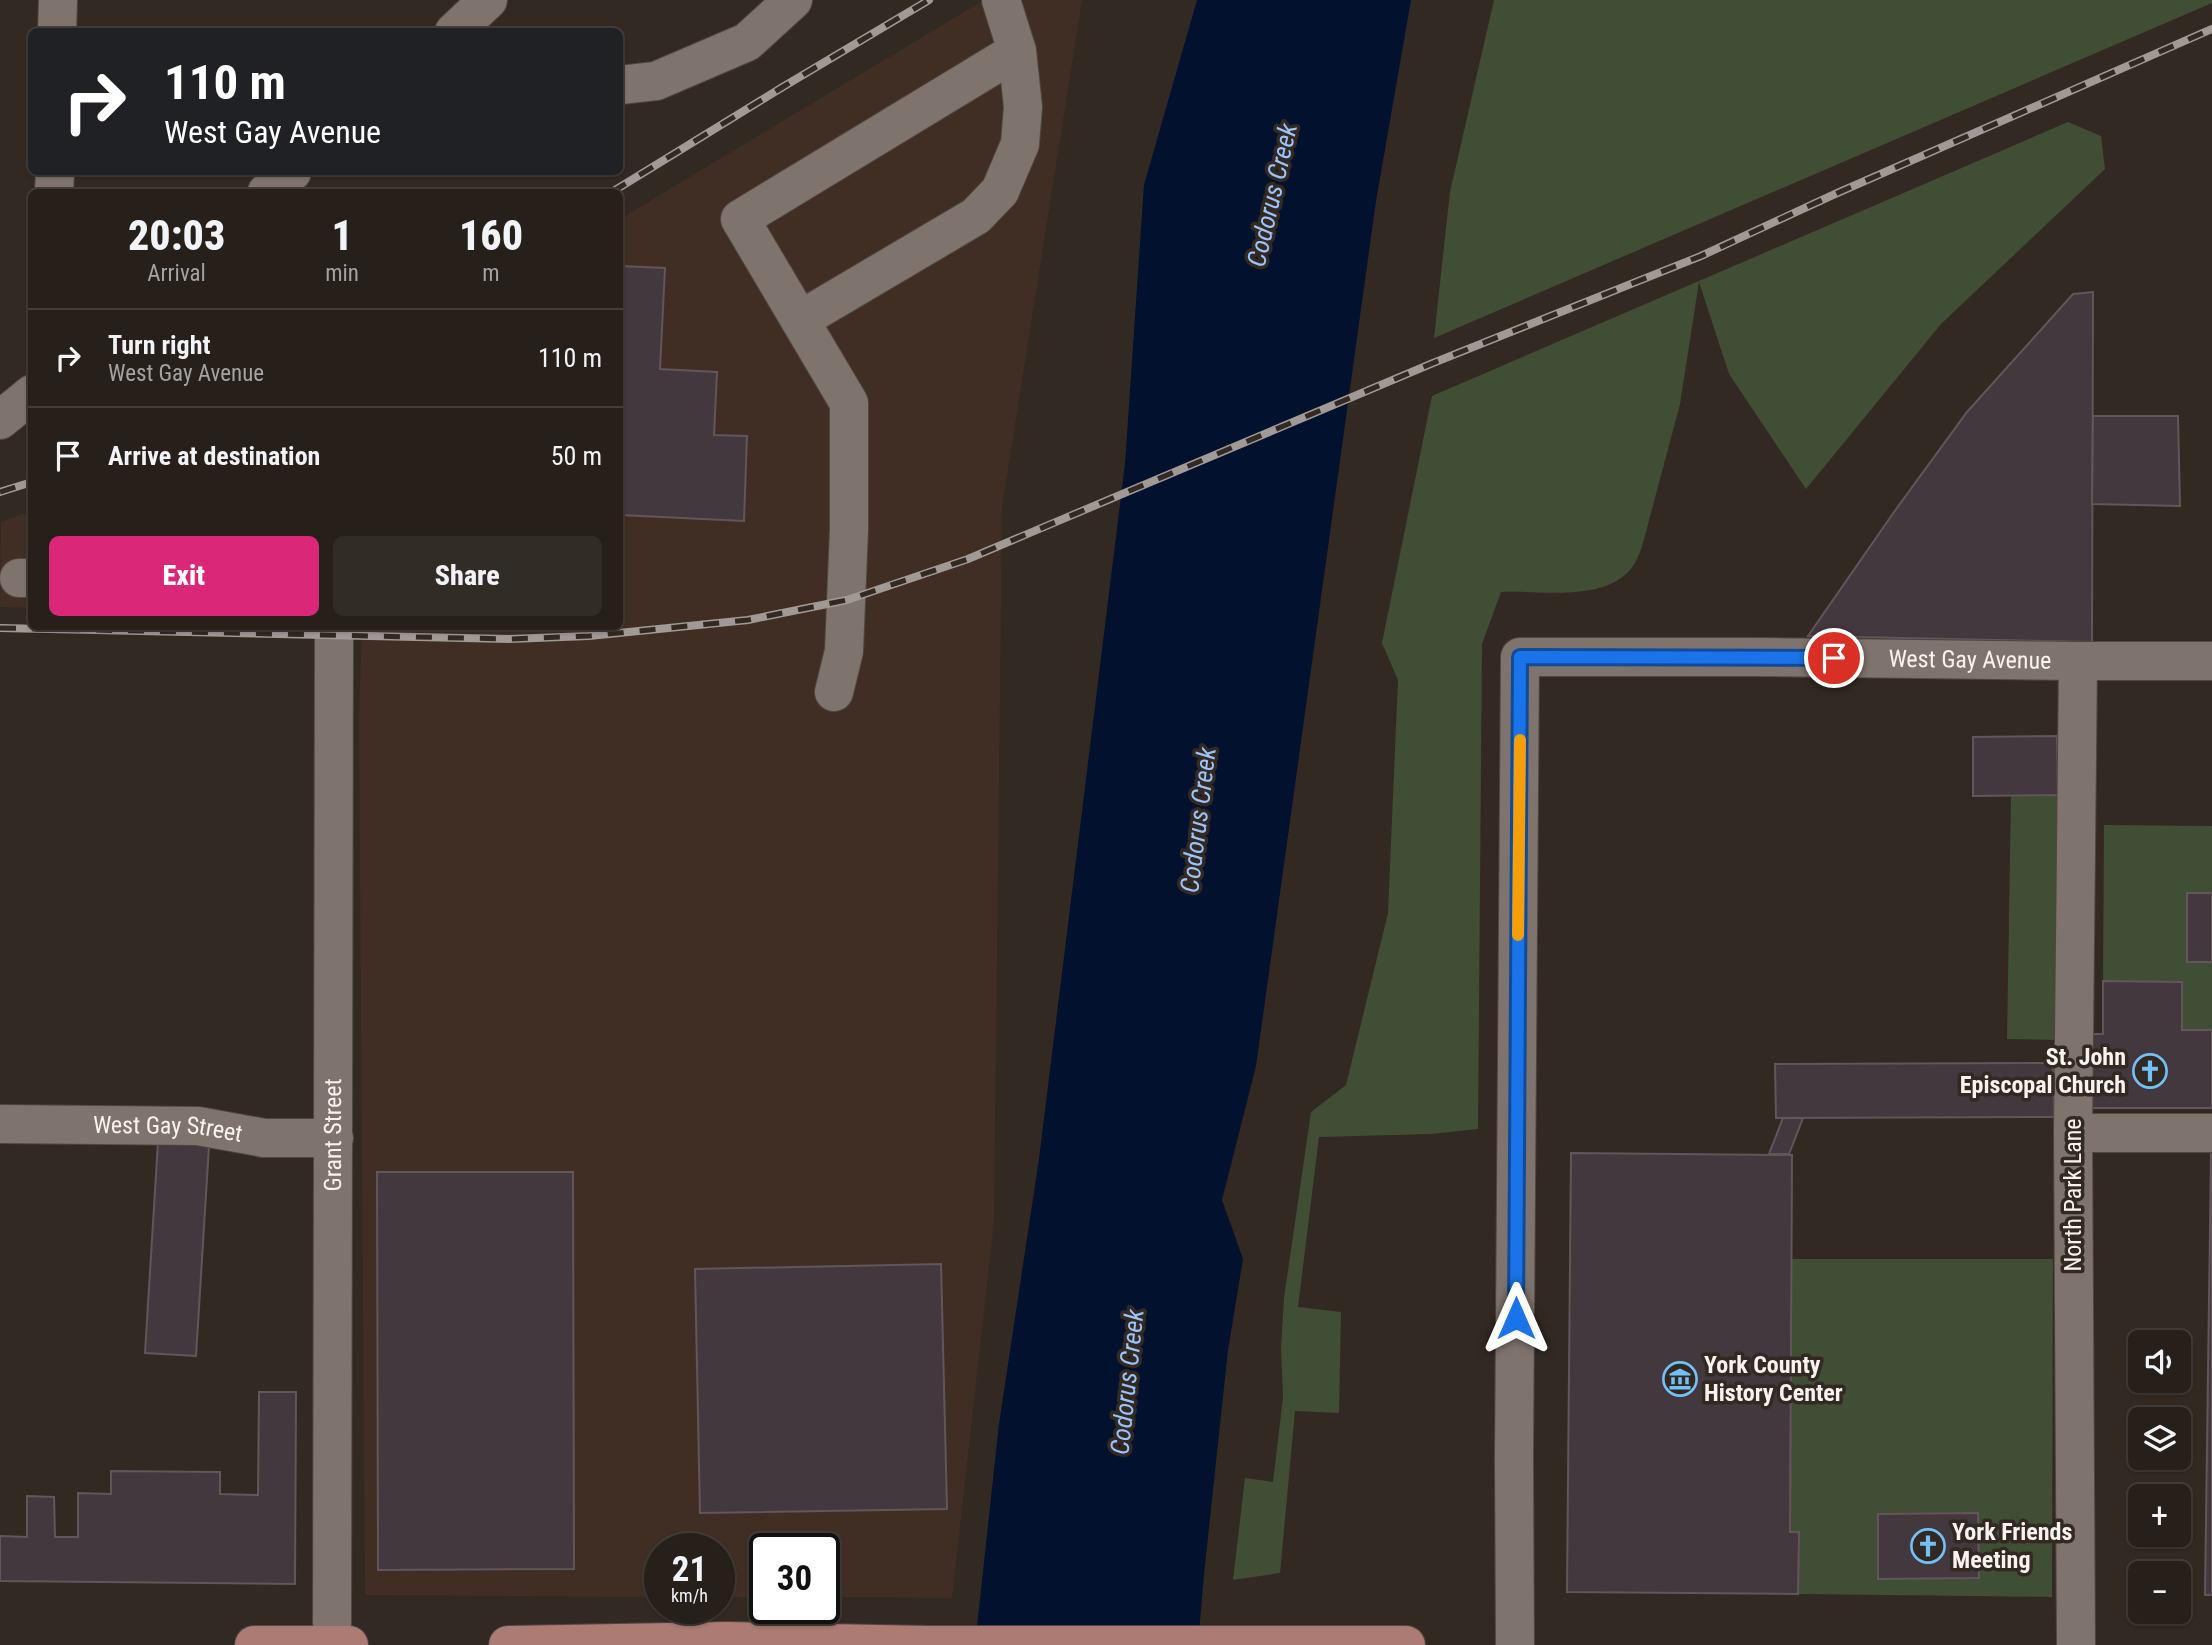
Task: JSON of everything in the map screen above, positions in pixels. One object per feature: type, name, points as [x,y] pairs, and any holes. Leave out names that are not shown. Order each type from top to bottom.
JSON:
[{"type":"main road","points":[[254,1645],[349,1645]]},
{"type":"main road","points":[[508,1645],[1406,1645]]},
{"type":"street","points":[[57,28],[58,0]]},
{"type":"street","points":[[458,28],[488,0]]},
{"type":"street","points":[[623,85],[656,81],[747,42],[793,0]]},
{"type":"street","points":[[800,320],[976,216],[1000,191],[1020,144],[1023,107],[1017,51],[1000,0]]},
{"type":"street","points":[[834,692],[844,651],[849,529],[849,403],[740,219],[1017,51]]},
{"type":"street","points":[[271,189],[288,175]]},
{"type":"street","points":[[0,420],[28,397]]},
{"type":"street","name":"Grant Street","points":[[332,1644],[334,630]]},
{"type":"street","name":"West Gay Avenue","points":[[1515,1645],[1520,657],[2212,661]]},
{"type":"street","name":"North Park Lane","points":[[2076,1645],[2073,1133],[2078,662]]},
{"type":"street","name":"West Gay Street","points":[[0,1124],[198,1126],[264,1138],[334,1138]]},
{"type":"street","points":[[2073,1133],[2212,1133]]},
{"type":"shaded area","points":[[984,0],[1082,0],[1002,507],[994,1222],[952,1598],[840,1597],[840,1533],[749,1533],[749,1597],[735,1597],[735,1533],[644,1533],[644,1597],[365,1595],[359,716],[362,630],[623,630],[623,217]]},
{"type":"shaded area","points":[[28,512],[28,608],[0,607],[1,522]]},
{"type":"green space","points":[[1494,0],[2212,0],[2212,3],[1434,338],[1450,192]]},
{"type":"green space","points":[[2068,122],[2101,136],[2105,169],[1941,324],[1806,489],[1729,374],[1699,282],[1680,404],[1643,543],[1635,563],[1624,576],[1609,585],[1592,590],[1555,593],[1501,592],[1482,644],[1478,1129],[1431,1134],[1319,1137],[1298,1307],[1341,1312],[1339,1413],[1295,1411],[1280,1573],[1233,1580],[1245,1478],[1273,1482],[1283,1397],[1281,1347],[1284,1298],[1311,1112],[1346,1085],[1388,913],[1398,680],[1382,643],[1432,396]]},
{"type":"green space","points":[[2058,795],[2056,1040],[2007,1039],[2011,796]]},
{"type":"green space","points":[[2104,825],[2212,826],[2212,893],[2187,893],[2187,962],[2212,962],[2212,1030],[2182,1030],[2181,982],[2103,981]]},
{"type":"green space","points":[[1792,1259],[2053,1259],[2052,1597],[1798,1594],[1799,1532],[1790,1532]]},
{"type":"water","name":"Codorus Creek","points":[[1197,0],[1411,0],[1376,201],[1256,1066],[1222,1200],[1243,1259],[1228,1350],[1198,1645],[975,1645],[999,1424],[1039,1159],[1125,464],[1144,185]]},
{"type":"building","points":[[623,266],[665,268],[660,369],[717,372],[714,435],[747,436],[744,521],[623,515]]},
{"type":"building","points":[[2093,292],[2092,642],[1808,636],[1967,412],[2073,294]]},
{"type":"building","points":[[2093,416],[2178,416],[2180,506],[2092,504]]},
{"type":"building","points":[[2057,736],[2058,795],[1973,796],[1973,737]]},
{"type":"building","points":[[2187,893],[2212,893],[2212,962],[2187,962]]},
{"type":"building","name":"St. John Episcopal Church","points":[[2103,981],[2182,982],[2182,1030],[2212,1030],[2212,1108],[2088,1108],[2088,1034],[2103,1034]]},
{"type":"building","points":[[2053,1063],[2054,1117],[1776,1118],[1775,1064]]},
{"type":"building","points":[[1783,1118],[1803,1118],[1789,1154],[1769,1154]]},
{"type":"building","points":[[158,1142],[209,1146],[196,1356],[145,1353]]},
{"type":"building","points":[[2211,1152],[2212,1595],[2205,1595]]},
{"type":"building","name":"York County History Center","points":[[1571,1153],[1792,1155],[1790,1532],[1799,1532],[1798,1594],[1567,1592]]},
{"type":"building","points":[[377,1172],[573,1172],[574,1569],[378,1570]]},
{"type":"building","points":[[941,1264],[947,1509],[700,1513],[695,1269]]},
{"type":"building","points":[[259,1392],[296,1392],[295,1584],[0,1581],[0,1536],[27,1537],[27,1496],[54,1497],[55,1537],[78,1537],[78,1493],[111,1494],[111,1471],[220,1472],[220,1494],[258,1495]]},
{"type":"building","name":"York Friends Meeting","points":[[1978,1513],[1979,1578],[1878,1579],[1878,1514]]},
{"type":"railway","points":[[617,189],[929,0]]},
{"type":"railway","points":[[93,630],[509,639],[589,636],[748,620],[847,600],[968,559],[1433,363],[1701,256],[1835,194],[2212,29]]},
{"type":"railway","points":[[0,492],[28,483]]},
{"type":"railway","points":[[0,628],[28,629]]},
{"type":"slow traffic","points":[[1518,935],[1520,740]]},
{"type":"place","name":"St. John Episcopal Church","points":[[2150,1071]]},
{"type":"place","name":"York County History Center","points":[[1680,1379]]},
{"type":"place","name":"York Friends Meeting","points":[[1928,1546]]},
{"type":"route","points":[[1516,1318],[1520,657],[1834,658]]}]
